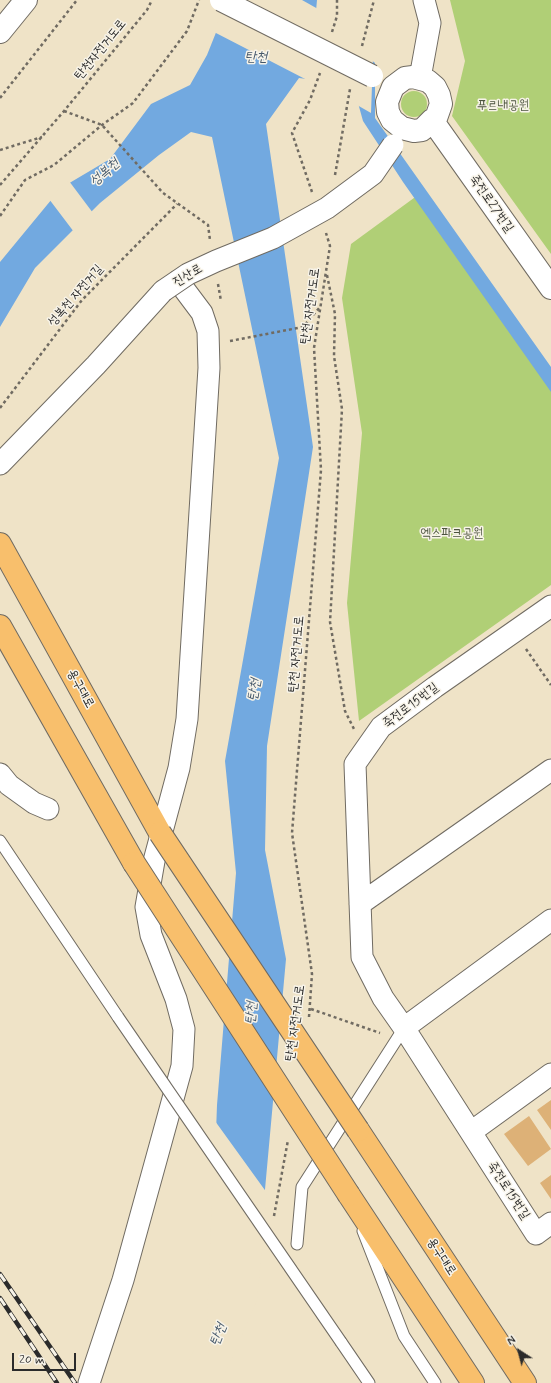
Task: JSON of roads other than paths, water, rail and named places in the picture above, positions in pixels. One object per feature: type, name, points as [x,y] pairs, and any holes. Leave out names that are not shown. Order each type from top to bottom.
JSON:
[{"type":"main road","name":"용구대로","points":[[0,544],[160,833],[525,1383]]},
{"type":"main road","points":[[0,626],[134,863],[349,1195],[473,1383]]},
{"type":"street","points":[[0,32],[26,0]]},
{"type":"street","points":[[221,0],[393,87]]},
{"type":"street","points":[[420,78],[430,23],[424,0]]},
{"type":"street","points":[[405,78],[420,78],[428,81],[435,87],[441,104],[440,113],[435,120],[432,120],[422,130],[414,131],[398,137],[388,112],[386,102],[393,87],[405,78]]},
{"type":"street","name":"죽전로27번길","points":[[432,120],[551,288]]},
{"type":"street","name":"진산로","points":[[0,464],[170,286],[216,261],[273,238],[327,208],[373,174],[398,137]]},
{"type":"street","points":[[89,1383],[123,1280],[182,1066],[184,1029],[176,999],[151,935],[146,907],[154,861],[178,768],[187,719],[209,368],[208,331],[202,313],[170,286]]},
{"type":"street","name":"죽전로15번길","points":[[551,606],[435,687],[381,728],[355,764],[362,957],[383,998],[404,1028],[536,1234],[551,1223]]},
{"type":"street","points":[[360,904],[551,770]]},
{"type":"street","points":[[0,774],[10,785],[34,803],[48,809]]},
{"type":"street","points":[[404,1028],[551,920]]},
{"type":"street","points":[[471,1132],[551,1074]]},
{"type":"lane","points":[[0,842],[118,1017],[370,1383]]},
{"type":"lane","points":[[297,1244],[302,1187],[404,1028]]},
{"type":"lane","points":[[349,1195],[404,1336],[435,1383]]},
{"type":"water","name":"탄천","points":[[229,0],[317,0],[315,22],[336,31],[375,63],[375,118],[551,367],[551,392],[403,182],[363,121],[353,85],[299,78],[266,124],[313,447],[267,746],[265,850],[286,959],[255,1299],[209,1325],[217,1105],[236,873],[225,761],[279,458],[212,137],[191,132],[159,155],[100,203],[35,268],[0,327],[0,262],[61,188],[110,159],[151,104],[190,85],[207,55]]},
{"type":"railway","points":[[0,1274],[75,1383]]},
{"type":"railway","points":[[0,1298],[57,1383]]},
{"type":"park label","name":"푸르내공원","points":[[503,106]]},
{"type":"park label","name":"엑스파크공원","points":[[452,534]]},
{"type":"water label","name":"성복천","points":[[105,173]]}]
